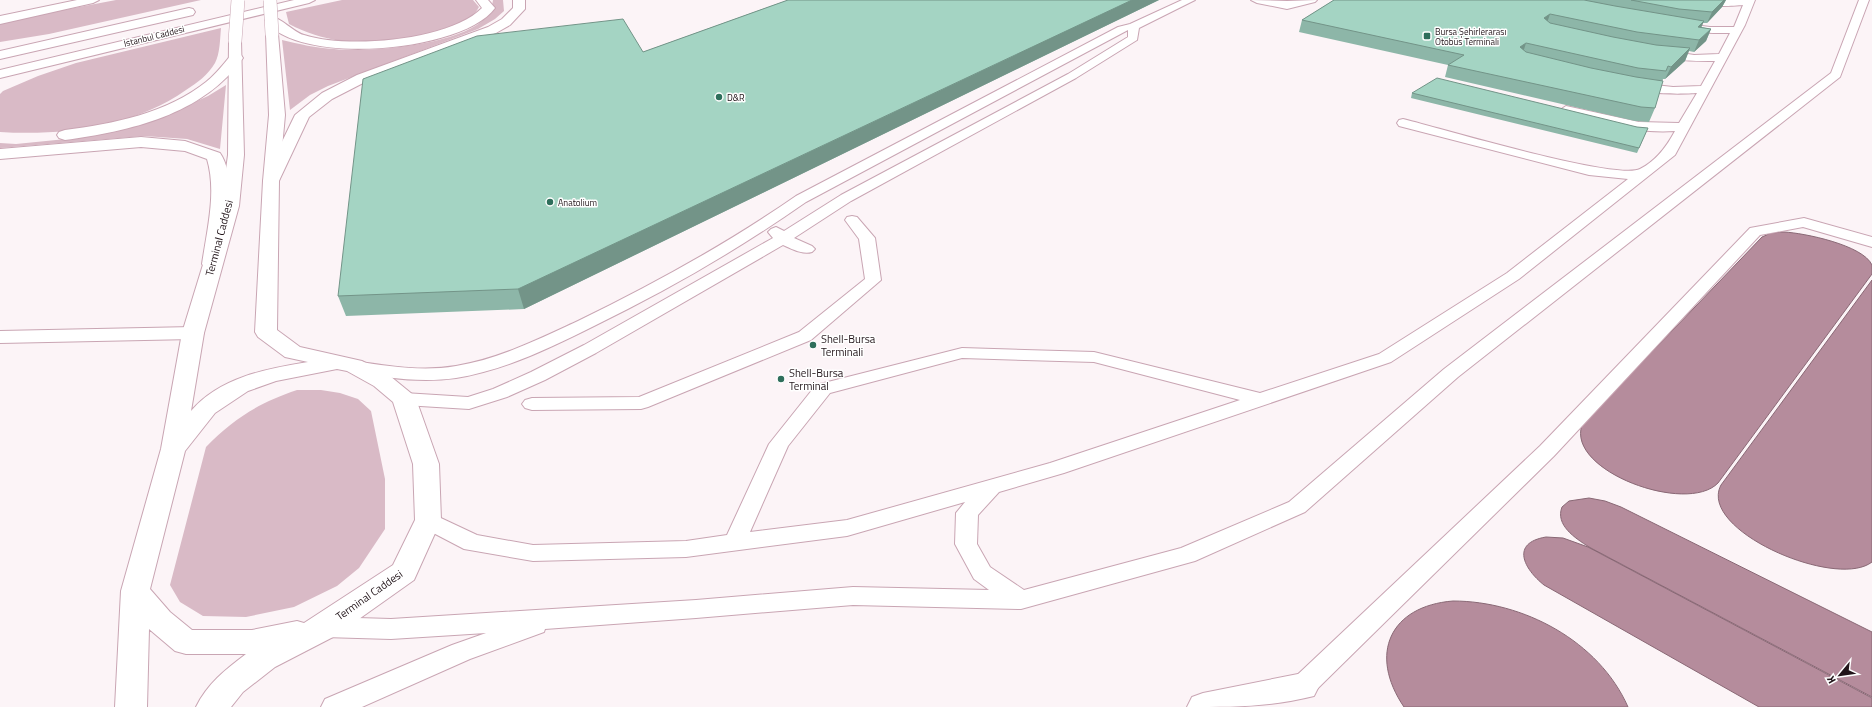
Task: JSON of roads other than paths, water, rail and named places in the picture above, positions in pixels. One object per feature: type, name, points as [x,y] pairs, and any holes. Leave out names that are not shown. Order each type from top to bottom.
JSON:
[{"type":"main road","points":[[0,12],[61,0]]},
{"type":"main road","points":[[0,20],[93,0]]},
{"type":"main road","name":"Terminal Caddesi","points":[[132,707],[135,591],[173,449],[193,333],[230,206],[236,155],[235,41],[238,0]]},
{"type":"main road","points":[[224,5],[245,0]]},
{"type":"main road","points":[[270,0],[277,115],[271,181],[266,332],[293,352],[348,365],[382,381],[404,399]]},
{"type":"main road","name":"İstanbul Caddesi","points":[[0,74],[198,25],[309,0]]},
{"type":"main road","points":[[291,4],[319,0]]},
{"type":"main road","points":[[271,27],[300,39],[345,46],[384,44],[417,39],[450,31],[478,18],[489,8],[482,0]]},
{"type":"main road","points":[[271,181],[303,115],[326,96],[362,78],[492,30],[506,22],[519,9],[519,0]]},
{"type":"main road","points":[[1257,0],[1287,5],[1311,0]]},
{"type":"main road","name":"İstanbul Caddesi","points":[[0,48],[56,39],[202,9],[0,55]]},
{"type":"main road","points":[[10,84],[66,61],[198,25]]},
{"type":"main road","points":[[14,139],[35,139],[83,133],[138,120],[183,103],[207,89],[221,76],[236,58]]},
{"type":"main road","points":[[0,154],[157,142],[186,146],[214,156],[219,171],[220,195],[212,264]]},
{"type":"main road","points":[[0,337],[193,333]]},
{"type":"main road","name":"Terminal Caddesi","points":[[173,449],[207,408],[240,386],[278,374],[305,368],[348,365]]},
{"type":"main road","name":"Terminal Caddesi","points":[[212,707],[232,683],[264,658],[324,627],[404,572],[428,520],[426,464],[404,399]]},
{"type":"main road","name":"Terminal Caddesi","points":[[135,591],[159,620],[186,642],[252,642],[324,627]]},
{"type":"main road","points":[[1203,707],[1303,686]]},
{"type":"lane","points":[[348,365],[418,375],[433,374],[455,372],[489,365],[526,353],[660,286],[768,223],[801,199],[1120,25],[1190,0]]},
{"type":"lane","points":[[428,520],[472,543],[533,553],[686,549],[847,528],[1057,468],[1385,358],[1513,276],[1670,152],[1737,30],[1750,1],[1723,3],[1696,0]]},
{"type":"lane","points":[[324,627],[391,629],[696,610],[853,596],[1021,600],[1187,555],[1297,507],[1451,373],[1836,75],[1864,0]]},
{"type":"lane","points":[[404,399],[469,403],[500,392],[590,349],[782,239],[846,198],[1072,76],[1133,38],[1120,25]]},
{"type":"lane","points":[[1674,26],[1710,30],[1737,30]]},
{"type":"lane","points":[[1656,52],[1694,58],[1722,56]]},
{"type":"lane","points":[[1625,83],[1673,91],[1704,89]]},
{"type":"lane","points":[[1556,108],[1635,126],[1666,129],[1683,127]]},
{"type":"lane","points":[[1403,123],[1589,171],[1623,175],[1644,174]]},
{"type":"lane","points":[[532,404],[641,403],[805,336],[873,280],[867,238],[852,220]]},
{"type":"lane","points":[[1303,686],[1547,450],[1755,231],[1804,222],[1872,242]]},
{"type":"lane","points":[[768,223],[782,239],[793,245],[807,249]]},
{"type":"lane","points":[[735,542],[779,444],[823,390],[831,387],[962,353],[969,353],[1094,357],[1262,400]]},
{"type":"lane","points":[[991,487],[967,513],[966,544],[982,573],[1021,600]]},
{"type":"lane","points":[[334,707],[461,652],[554,618]]},
{"type":"place","name":"Bursa Şehirlerarası Otobüs Terminali","points":[[1427,36]]},
{"type":"place","name":"D&R","points":[[719,97]]},
{"type":"place","name":"Anatolium","points":[[550,202]]},
{"type":"place","name":"Shell-Bursa Terminali","points":[[813,345]]},
{"type":"place","name":"Shell-Bursa Terminal","points":[[781,379]]}]
